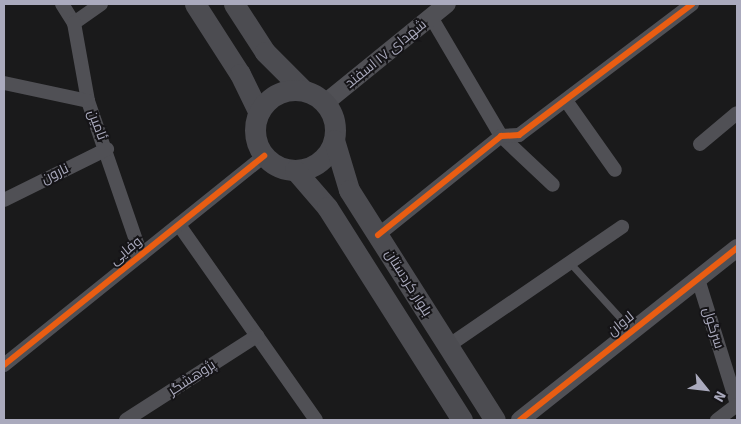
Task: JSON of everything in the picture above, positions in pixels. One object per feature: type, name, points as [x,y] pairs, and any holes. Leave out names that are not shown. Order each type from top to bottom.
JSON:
[{"type":"main road","points":[[195,4],[240,74],[258,113],[256,139],[264,156],[295,170],[320,161],[334,140],[335,126],[325,103],[303,90],[265,52],[234,4]]},
{"type":"main road","points":[[258,113],[277,94],[303,90]]},
{"type":"main road","name":"بلوار کردستان","points":[[334,140],[349,190],[495,420]]},
{"type":"main road","name":"بلوار کردستان","points":[[295,170],[327,208],[462,420]]},
{"type":"street","points":[[62,4],[74,23],[100,4]]},
{"type":"street","name":"شهدای ۱۷ اسفند","points":[[325,103],[447,4]]},
{"type":"street","points":[[378,235],[501,136],[519,135],[567,102],[692,4]]},
{"type":"street","points":[[431,17],[501,136],[553,186]]},
{"type":"street","name":"ئامین","points":[[74,23],[88,101],[107,149],[141,256]]},
{"type":"street","points":[[4,84],[88,101]]},
{"type":"street","points":[[567,102],[615,170]]},
{"type":"street","points":[[700,144],[737,113]]},
{"type":"street","name":"نارون","points":[[4,200],[107,149]]},
{"type":"street","name":"وفایی","points":[[4,365],[264,156]]},
{"type":"street","points":[[179,225],[316,420]]},
{"type":"street","points":[[448,346],[622,227]]},
{"type":"street","name":"لاوان","points":[[520,420],[737,248]]},
{"type":"street","name":"سرگول","points":[[698,279],[737,404]]},
{"type":"street","name":"پژوهشگر","points":[[126,420],[257,336]]},
{"type":"street","points":[[717,420],[737,404]]},
{"type":"lane","points":[[570,263],[633,331]]},
{"type":"cycle path","points":[[378,235],[501,136],[519,135],[692,4]]},
{"type":"cycle path","points":[[4,365],[264,156]]},
{"type":"cycle path","points":[[520,420],[737,248]]}]
